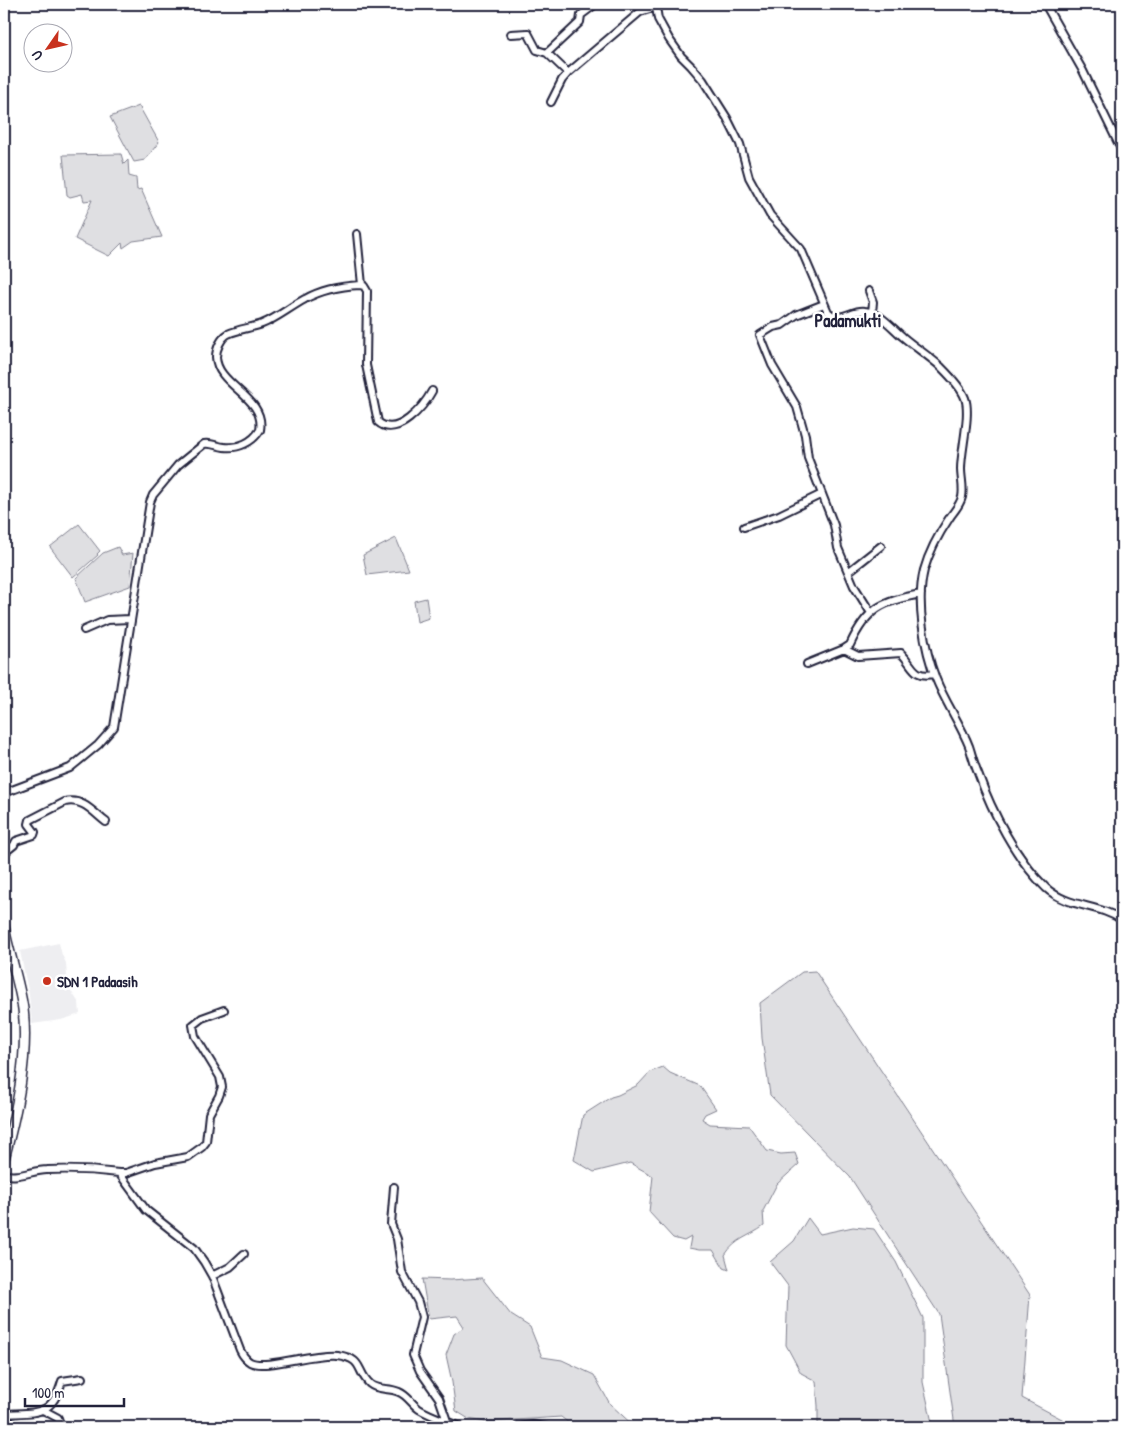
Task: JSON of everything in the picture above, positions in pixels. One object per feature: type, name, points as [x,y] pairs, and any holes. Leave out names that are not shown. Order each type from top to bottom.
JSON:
[{"type":"street","points":[[1045,4],[1086,76],[1122,151]]},
{"type":"street","points":[[552,102],[562,80],[568,73],[639,13],[658,5],[658,19],[669,39],[677,51],[703,80],[727,118],[740,144],[749,177],[770,215],[801,249],[828,312],[835,317],[864,310],[878,316],[941,367],[958,386],[965,399],[966,413],[961,471],[963,496],[926,563],[921,594],[922,622],[928,659],[969,746],[995,816],[1015,849],[1046,887],[1057,895],[1068,902],[1109,913],[1122,920]]},
{"type":"street","points":[[547,53],[580,22],[582,15],[593,6]]},
{"type":"street","points":[[511,34],[528,32],[537,50],[547,53],[568,73]]},
{"type":"street","points":[[357,234],[362,285],[366,288],[367,294],[366,365],[378,422],[386,426],[396,427],[422,407],[432,391]]},
{"type":"street","points":[[4,793],[70,768],[98,745],[114,727],[149,504],[153,495],[178,465],[204,444],[238,447],[250,440],[260,430],[260,417],[252,404],[223,375],[218,366],[216,359],[220,344],[228,334],[262,324],[310,296],[339,288],[362,285]]},
{"type":"street","points":[[869,291],[873,302],[872,313]]},
{"type":"street","points":[[824,304],[794,316],[782,325],[773,327],[760,335],[772,365],[797,407],[805,435],[808,458],[834,525],[838,548],[854,586],[871,613]]},
{"type":"street","points":[[744,527],[779,515],[822,494]]},
{"type":"street","points":[[848,572],[882,546]]},
{"type":"street","points":[[807,664],[850,645],[871,613],[884,603],[921,594]]},
{"type":"street","points":[[84,630],[107,620],[130,619]]},
{"type":"street","points":[[844,649],[858,656],[901,654],[908,660],[914,671],[924,676],[934,674]]},
{"type":"street","points":[[4,853],[14,846],[16,841],[34,835],[35,832],[29,824],[30,820],[65,802],[70,801],[84,804],[106,822]]},
{"type":"street","points":[[4,927],[19,988],[24,1026],[15,1119],[4,1159]]},
{"type":"street","points":[[4,1174],[16,1176],[36,1171],[73,1170],[126,1173],[155,1162],[188,1158],[206,1142],[210,1114],[222,1086],[220,1077],[195,1036],[192,1025],[202,1018],[224,1010]]},
{"type":"street","points":[[119,1173],[146,1210],[194,1248],[212,1276],[242,1355],[250,1362],[267,1364],[326,1354],[347,1357],[354,1360],[360,1366],[370,1385],[400,1392],[417,1408],[461,1427]]},
{"type":"street","points":[[394,1187],[390,1224],[397,1239],[402,1272],[418,1302],[422,1317],[413,1354],[420,1371],[440,1398],[448,1421]]},
{"type":"street","points":[[212,1276],[230,1267],[244,1254]]},
{"type":"street","points":[[4,1414],[43,1410],[50,1406],[58,1395],[62,1381],[82,1378]]},
{"type":"street","points":[[43,1410],[58,1418],[61,1427]]},
{"type":"street","points":[[517,1427],[533,1425],[546,1427]]},
{"type":"shaded area","points":[[139,106],[159,142],[145,160],[134,162],[110,117]]},
{"type":"shaded area","points":[[121,154],[124,164],[128,160],[129,176],[136,178],[137,190],[141,189],[162,237],[133,241],[123,248],[122,243],[109,256],[75,239],[92,200],[84,201],[82,194],[70,197],[67,195],[63,155]]},
{"type":"shaded area","points":[[79,524],[100,551],[73,577],[50,547]]},
{"type":"shaded area","points":[[396,538],[409,570],[367,575],[363,555]]},
{"type":"shaded area","points":[[118,547],[122,555],[133,553],[130,586],[85,602],[76,578],[103,553]]},
{"type":"shaded area","points":[[426,598],[429,618],[417,622],[414,601]]},
{"type":"shaded area","name":"SDN 1 Padaasih","points":[[59,943],[66,963],[71,991],[79,1003],[80,1014],[61,1020],[32,1024],[29,995],[20,951]]},
{"type":"shaded area","points":[[815,971],[1030,1295],[1022,1398],[1077,1427],[955,1427],[939,1314],[850,1177],[770,1095],[762,1038],[760,1003],[802,972]]},
{"type":"shaded area","points":[[663,1067],[670,1073],[700,1086],[716,1109],[705,1114],[702,1119],[710,1124],[749,1126],[767,1151],[781,1154],[795,1153],[799,1164],[777,1184],[763,1211],[764,1226],[738,1241],[725,1255],[729,1270],[724,1268],[713,1250],[689,1248],[691,1237],[684,1241],[673,1238],[649,1212],[653,1176],[630,1163],[594,1172],[574,1160],[583,1115],[611,1097],[638,1085],[650,1072]]},
{"type":"shaded area","points":[[808,1218],[820,1234],[853,1227],[874,1229],[896,1262],[923,1318],[923,1382],[933,1427],[818,1427],[816,1381],[801,1373],[786,1345],[788,1286],[770,1262],[794,1241]]},
{"type":"shaded area","points":[[482,1278],[511,1315],[530,1327],[542,1357],[562,1360],[594,1375],[610,1404],[635,1427],[574,1427],[561,1417],[485,1422],[469,1419],[456,1411],[446,1355],[454,1334],[464,1327],[457,1316],[429,1319],[422,1279]]},
{"type":"place","name":"SDN 1 Padaasih","points":[[47,981]]},
{"type":"district","name":"Padamukti","points":[[848,320]]}]
